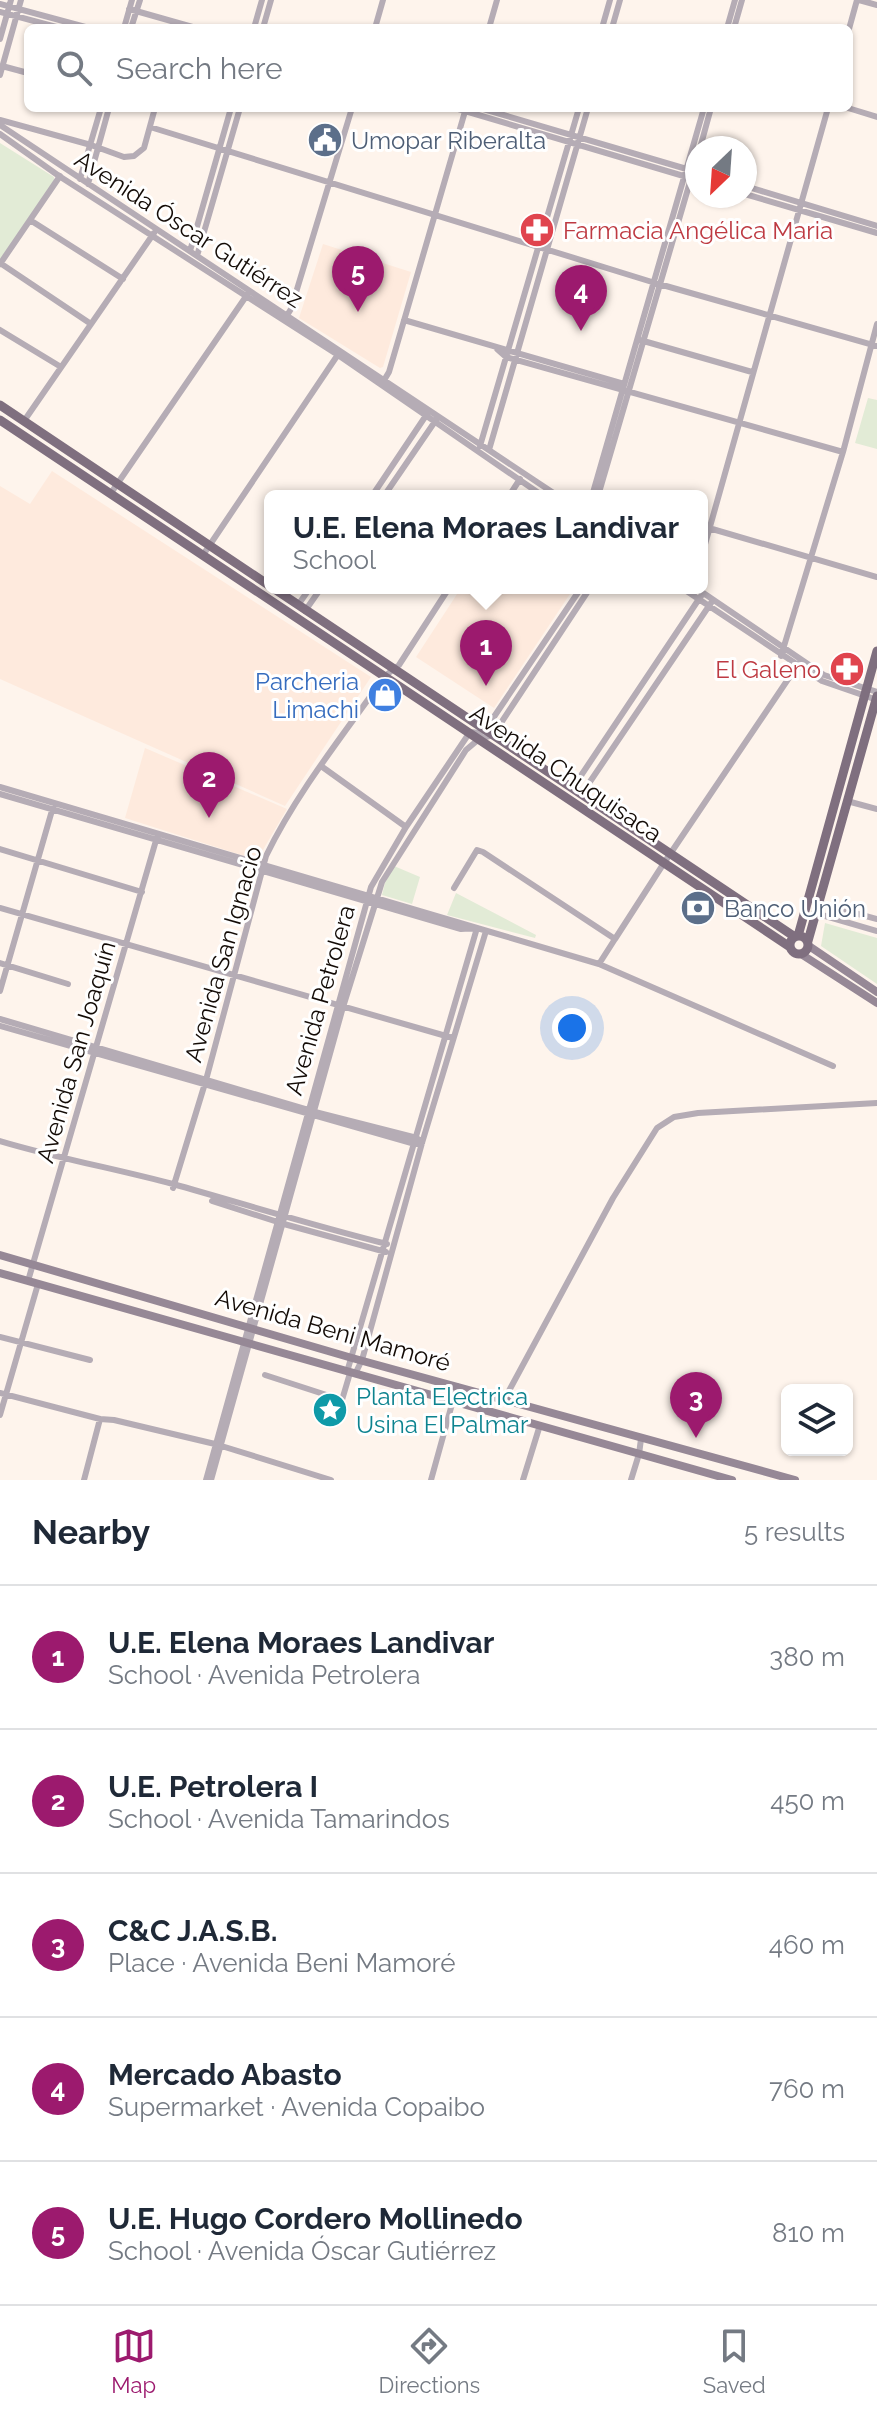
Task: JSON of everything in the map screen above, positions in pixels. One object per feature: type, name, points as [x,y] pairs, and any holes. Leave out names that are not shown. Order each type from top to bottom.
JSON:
[{"type":"main road","name":"Avenida Chuquisaca","points":[[0,405],[203,555],[264,593]]},
{"type":"main road","name":"Avenida Chuquisaca","points":[[0,420],[210,545],[264,582]]},
{"type":"main road","name":"Avenida Chuquisaca","points":[[266,594],[577,792],[667,858]]},
{"type":"main road","name":"Avenida Chuquisaca","points":[[282,594],[323,629]]},
{"type":"main road","points":[[800,944],[877,651]]},
{"type":"main road","name":"Avenida Chuquisaca","points":[[389,673],[470,732],[485,734],[800,944]]},
{"type":"main road","points":[[800,944],[817,908],[877,697]]},
{"type":"street","points":[[0,75],[21,0]]},
{"type":"street","points":[[131,24],[132,0]]},
{"type":"street","points":[[126,24],[140,0]]},
{"type":"street","points":[[255,24],[262,0]]},
{"type":"street","points":[[264,24],[271,0]]},
{"type":"street","points":[[376,24],[383,0]]},
{"type":"street","points":[[490,24],[497,0]]},
{"type":"street","points":[[604,24],[610,0]]},
{"type":"street","points":[[613,24],[620,0]]},
{"type":"street","points":[[728,24],[735,0]]},
{"type":"street","points":[[735,24],[742,0]]},
{"type":"street","points":[[851,24],[858,0],[877,5]]},
{"type":"street","points":[[0,4],[49,24]]},
{"type":"street","points":[[0,39],[7,8]]},
{"type":"street","points":[[133,10],[174,24]]},
{"type":"street","points":[[17,12],[71,24]]},
{"type":"street","points":[[2,66],[24,72]]},
{"type":"street","points":[[853,110],[877,117]]},
{"type":"street","points":[[88,184],[100,112]]},
{"type":"street","points":[[80,179],[107,112]]},
{"type":"street","points":[[0,122],[124,157],[134,156],[144,148],[154,112]]},
{"type":"street","points":[[185,257],[191,250],[230,112]]},
{"type":"street","points":[[193,263],[198,255],[239,112]]},
{"type":"street","points":[[285,318],[351,112]]},
{"type":"street","points":[[383,382],[464,112]]},
{"type":"street","points":[[476,112],[685,172]]},
{"type":"street","points":[[492,112],[575,139]]},
{"type":"street","points":[[488,454],[548,249],[575,139],[578,112]]},
{"type":"street","points":[[479,448],[538,246],[586,112]]},
{"type":"street","points":[[699,136],[703,112]]},
{"type":"street","points":[[703,136],[710,112]]},
{"type":"street","points":[[708,521],[827,112]]},
{"type":"street","name":"Avenida Óscar Gutiérrez","points":[[0,122],[62,173],[80,179],[191,250],[248,293],[436,420],[549,490]]},
{"type":"street","points":[[150,127],[656,283],[874,345]]},
{"type":"street","name":"Avenida Óscar Gutiérrez","points":[[0,134],[193,263],[248,293]]},
{"type":"street","points":[[62,173],[0,264],[91,324]]},
{"type":"street","points":[[757,190],[877,233]]},
{"type":"street","points":[[597,490],[624,388],[685,195]]},
{"type":"street","points":[[757,197],[877,226]]},
{"type":"street","points":[[30,220],[123,279]]},
{"type":"street","points":[[24,421],[158,229]]},
{"type":"street","points":[[114,489],[248,293]]},
{"type":"street","points":[[404,320],[843,452]]},
{"type":"street","points":[[782,652],[874,345],[877,324]]},
{"type":"street","points":[[0,330],[61,367]]},
{"type":"street","points":[[640,340],[752,372]]},
{"type":"street","points":[[203,555],[340,353]]},
{"type":"street","points":[[376,490],[428,414]]},
{"type":"street","points":[[388,490],[436,420]]},
{"type":"street","name":"Avenida Óscar Gutiérrez","points":[[488,454],[534,490]]},
{"type":"street","points":[[513,490],[524,473]]},
{"type":"street","points":[[708,528],[877,577]]},
{"type":"street","points":[[302,608],[308,594]]},
{"type":"street","points":[[302,608],[315,594]]},
{"type":"street","name":"Avenida San Ignacio","points":[[173,1186],[263,869],[275,838],[321,766],[389,673],[399,665],[445,594]]},
{"type":"street","name":"Avenida Petrolera","points":[[485,734],[577,594]]},
{"type":"street","name":"Avenida Petrolera","points":[[340,1006],[387,872],[466,750],[485,734],[586,594]]},
{"type":"street","points":[[696,594],[799,663],[877,697]]},
{"type":"street","points":[[577,792],[701,597]]},
{"type":"street","points":[[577,792],[711,604]]},
{"type":"street","points":[[599,964],[799,663]]},
{"type":"street","name":"Avenida Petrolera","points":[[209,1480],[367,898],[373,881],[406,827],[470,732]]},
{"type":"street","points":[[321,766],[406,827]]},
{"type":"street","points":[[0,787],[53,807]]},
{"type":"street","points":[[0,794],[367,898],[461,929],[477,928],[599,964],[833,1066]]},
{"type":"street","points":[[847,801],[877,809]]},
{"type":"street","points":[[420,806],[428,811]]},
{"type":"street","points":[[0,991],[4,964],[23,915],[53,807]]},
{"type":"street","name":"Avenida San Joaquín","points":[[0,1415],[2,1394],[20,1343],[33,1282],[32,1265],[157,837]]},
{"type":"street","points":[[0,849],[142,892]]},
{"type":"street","points":[[454,888],[477,850],[615,939]]},
{"type":"street","points":[[0,908],[449,1037]]},
{"type":"street","points":[[817,908],[877,919]]},
{"type":"street","points":[[817,908],[877,931]]},
{"type":"street","points":[[265,1375],[342,1400],[389,1248],[477,928]]},
{"type":"street","points":[[449,1037],[486,931]]},
{"type":"street","points":[[800,944],[877,992]]},
{"type":"street","points":[[800,944],[877,1003]]},
{"type":"street","points":[[4,964],[68,984]]},
{"type":"street","points":[[0,1019],[205,1082],[418,1142]]},
{"type":"street","points":[[0,1026],[94,1049]]},
{"type":"street","points":[[504,1400],[613,1198],[657,1128],[674,1117],[698,1113],[877,1103]]},
{"type":"street","points":[[0,1143],[173,1186],[281,1220],[389,1248]]},
{"type":"street","name":"Avenida Beni Mamoré","points":[[0,1255],[357,1359],[795,1480]]},
{"type":"street","name":"Avenida Beni Mamoré","points":[[0,1273],[732,1480]]},
{"type":"street","points":[[0,1337],[90,1360]]},
{"type":"street","points":[[431,1480],[457,1386]]},
{"type":"street","points":[[2,1394],[217,1445],[300,1476],[331,1480]]},
{"type":"street","points":[[84,1480],[100,1419]]},
{"type":"street","points":[[523,1480],[540,1425]]},
{"type":"street","points":[[631,1480],[641,1439]]},
{"type":"shaded area","points":[[323,244],[411,272],[383,367],[299,318]]},
{"type":"shaded area","points":[[52,471],[371,677],[285,806],[0,679],[0,486],[30,504]]},
{"type":"shaded area","points":[[457,594],[570,594],[494,708],[416,657]]},
{"type":"shaded area","points":[[145,748],[287,809],[257,860],[125,818]]},
{"type":"green space","points":[[0,143],[54,177],[54,180],[0,260]]},
{"type":"green space","points":[[868,398],[877,400],[877,449],[855,443]]},
{"type":"green space","points":[[394,866],[420,877],[412,904],[382,895]]},
{"type":"green space","points":[[456,893],[536,935],[535,938],[447,915]]},
{"type":"green space","points":[[825,923],[877,938],[877,984],[821,946]]},
{"type":"place","name":"Umopar Riberalta","points":[[325,140]]},
{"type":"place","name":"Farmacia Angélica Maria","points":[[537,230]]},
{"type":"place","name":"U.E. Hugo Cordero Mollinedo","points":[[358,312]]},
{"type":"place","name":"Mercado Abasto","points":[[581,331]]},
{"type":"place","name":"El Galeno","points":[[847,669]]},
{"type":"place","name":"U.E. Elena Moraes Landivar","points":[[486,686]]},
{"type":"place","name":"Parcheria Limachi","points":[[385,695]]},
{"type":"place","name":"U.E. Petrolera I","points":[[209,818]]},
{"type":"place","name":"Banco Unión","points":[[698,908]]},
{"type":"place","name":"Planta Electrica Usina El Palmar","points":[[330,1410]]},
{"type":"place","name":"C&C J.A.S.B.","points":[[696,1438]]}]
